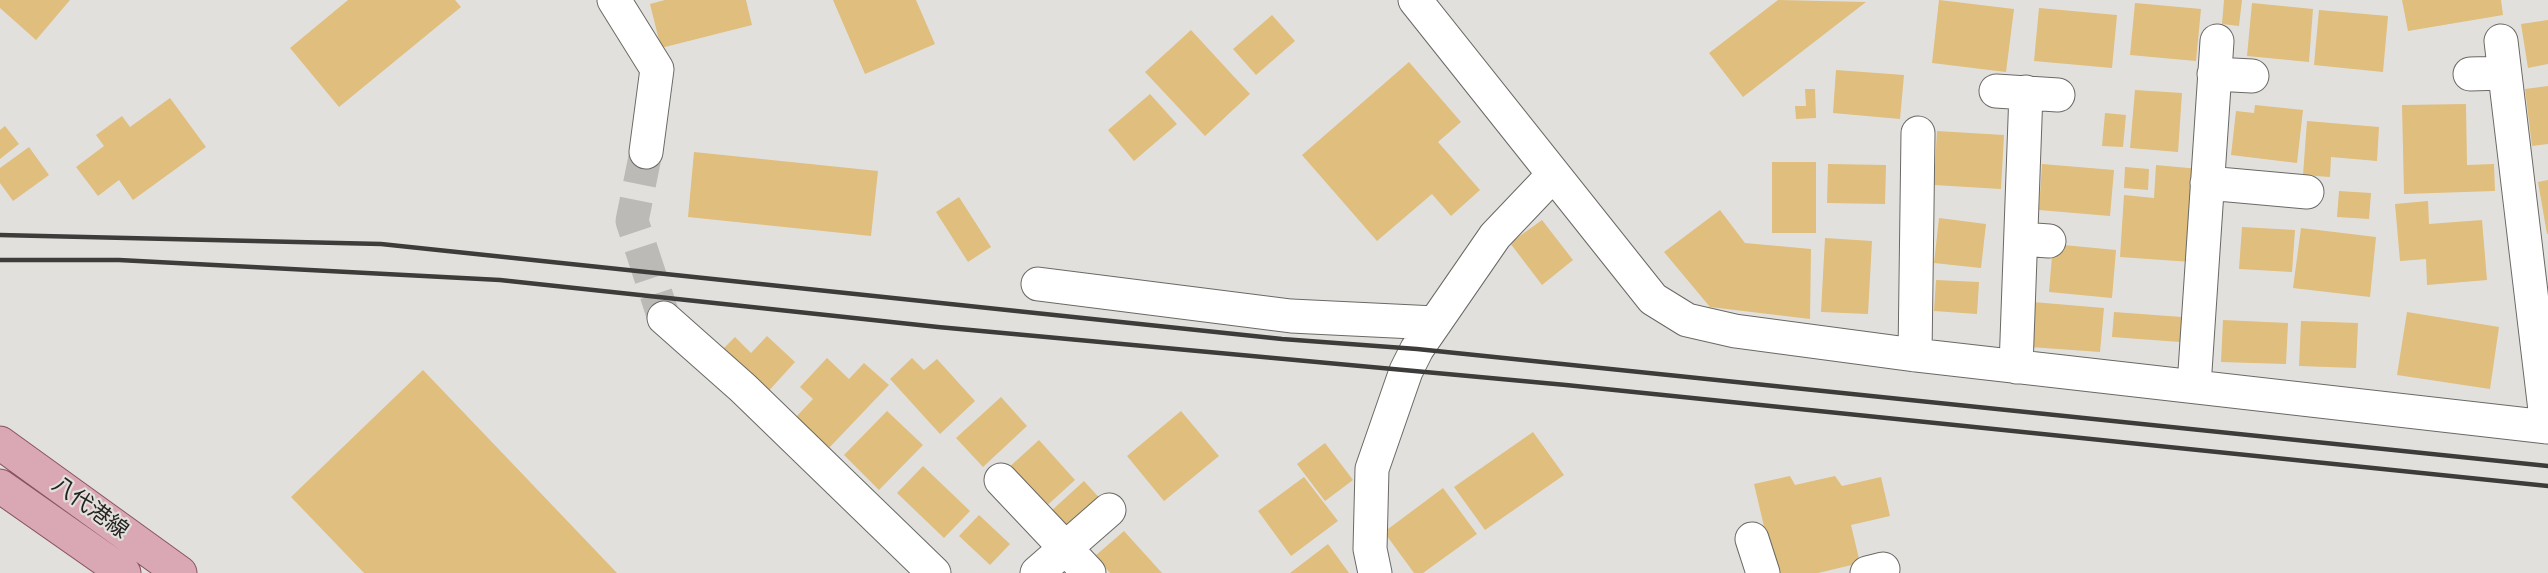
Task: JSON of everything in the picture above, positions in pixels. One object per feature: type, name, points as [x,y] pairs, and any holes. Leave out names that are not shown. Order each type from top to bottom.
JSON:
[{"type":"main road","name":"八代港線","points":[[0,443],[180,573]]},
{"type":"main road","name":"八代港線","points":[[0,486],[124,573]]},
{"type":"street","points":[[614,0],[657,69],[646,152]]},
{"type":"street","points":[[1415,0],[1653,299],[1688,320],[1735,331],[1916,356],[2547,427],[2501,41]]},
{"type":"street","points":[[2194,386],[2217,41]]},
{"type":"street","points":[[2470,74],[2504,73]]},
{"type":"street","points":[[2214,74],[2252,76]]},
{"type":"street","points":[[2016,367],[2035,240],[2011,91],[2058,95]]},
{"type":"street","points":[[1916,356],[1918,133]]},
{"type":"street","points":[[1375,573],[1370,549],[1372,469],[1406,371],[1435,323],[1495,236],[1553,175]]},
{"type":"street","points":[[2207,183],[2307,192]]},
{"type":"street","points":[[1038,284],[1291,315],[1435,323]]},
{"type":"street","points":[[664,318],[743,388],[934,573]]},
{"type":"street","points":[[1001,480],[1089,573]]},
{"type":"street","points":[[1037,573],[1109,510]]},
{"type":"street","points":[[1752,539],[1763,573]]},
{"type":"building","points":[[0,0],[70,0],[36,40],[0,8]]},
{"type":"building","points":[[348,0],[455,0],[461,7],[339,107],[290,48]]},
{"type":"building","points":[[665,0],[746,0],[752,25],[661,48],[650,4]]},
{"type":"building","points":[[833,0],[916,0],[935,44],[865,74]]},
{"type":"building","points":[[1778,0],[1866,2],[1743,97],[1709,53]]},
{"type":"building","points":[[1939,0],[2014,9],[2006,72],[1932,63]]},
{"type":"building","points":[[2224,0],[2242,0],[2239,26],[2222,24]]},
{"type":"building","points":[[2402,0],[2501,0],[2503,15],[2408,31]]},
{"type":"building","points":[[2135,3],[2201,9],[2196,61],[2130,55]]},
{"type":"building","points":[[2252,3],[2313,9],[2309,62],[2247,56]]},
{"type":"building","points":[[2039,8],[2117,15],[2112,68],[2034,61]]},
{"type":"building","points":[[2319,10],[2388,16],[2383,72],[2314,65]]},
{"type":"building","points":[[1272,15],[1295,41],[1256,75],[1233,49]]},
{"type":"building","points":[[2548,20],[2548,64],[2528,68],[2521,24]]},
{"type":"building","points":[[1191,30],[1250,94],[1205,136],[1145,72]]},
{"type":"building","points":[[1409,62],[1461,122],[1438,142],[1480,190],[1451,216],[1432,194],[1377,241],[1302,155]]},
{"type":"building","points":[[1836,70],[1904,75],[1900,119],[1833,113]]},
{"type":"building","points":[[2548,86],[2548,144],[2532,146],[2525,89]]},
{"type":"building","points":[[1805,89],[1815,89],[1816,118],[1796,119],[1795,106],[1806,106]]},
{"type":"building","points":[[2135,90],[2182,93],[2178,152],[2130,148]]},
{"type":"building","points":[[1150,94],[1177,124],[1134,161],[1108,130]]},
{"type":"building","points":[[170,98],[206,147],[133,200],[119,180],[98,196],[76,167],[104,146],[96,135],[122,116],[130,127]]},
{"type":"building","points":[[2466,104],[2467,165],[2494,164],[2495,191],[2404,194],[2402,105]]},
{"type":"building","points":[[2255,105],[2303,110],[2297,163],[2231,155],[2236,111],[2254,113]]},
{"type":"building","points":[[2105,113],[2126,115],[2123,147],[2102,146]]},
{"type":"building","points":[[2307,121],[2379,127],[2377,161],[2331,157],[2330,177],[2303,175]]},
{"type":"building","points":[[5,126],[19,144],[0,159],[0,130]]},
{"type":"building","points":[[1937,131],[2004,135],[2001,189],[1934,185]]},
{"type":"building","points":[[29,147],[49,175],[13,201],[0,183],[0,168]]},
{"type":"building","points":[[694,152],[878,171],[871,236],[688,217]]},
{"type":"building","points":[[1772,162],[1816,162],[1816,233],[1772,233]]},
{"type":"building","points":[[1828,164],[1886,165],[1885,204],[1827,203]]},
{"type":"building","points":[[2042,164],[2114,170],[2110,216],[2039,210]]},
{"type":"building","points":[[2156,165],[2199,169],[2191,262],[2120,257],[2124,195],[2154,198]]},
{"type":"building","points":[[2125,167],[2149,169],[2148,190],[2124,188]]},
{"type":"building","points":[[2548,180],[2548,234],[2547,234],[2538,182]]},
{"type":"building","points":[[2339,191],[2371,193],[2369,219],[2337,217]]},
{"type":"building","points":[[959,197],[991,247],[968,262],[936,212]]},
{"type":"building","points":[[2428,201],[2429,224],[2482,220],[2487,280],[2427,285],[2426,259],[2400,261],[2395,204]]},
{"type":"building","points":[[1720,210],[1745,243],[1811,249],[1810,319],[1710,307],[1664,252]]},
{"type":"building","points":[[1939,218],[1986,224],[1981,268],[1934,263]]},
{"type":"building","points":[[1542,220],[1573,260],[1542,285],[1510,243]]},
{"type":"building","points":[[2242,227],[2295,230],[2292,272],[2239,269]]},
{"type":"building","points":[[2301,228],[2376,237],[2370,297],[2293,288]]},
{"type":"building","points":[[1825,238],[1872,241],[1868,314],[1821,312]]},
{"type":"building","points":[[2053,244],[2116,250],[2112,298],[2049,292]]},
{"type":"building","points":[[1936,280],[1979,282],[1977,314],[1934,311]]},
{"type":"building","points":[[2033,302],[2104,308],[2100,352],[2030,347]]},
{"type":"building","points":[[2114,312],[2182,317],[2180,342],[2112,337]]},
{"type":"building","points":[[2407,312],[2499,327],[2490,389],[2397,375]]},
{"type":"building","points":[[2223,320],[2288,323],[2286,364],[2221,362]]},
{"type":"building","points":[[2301,321],[2358,323],[2356,368],[2299,366]]},
{"type":"building","points":[[767,336],[795,362],[765,395],[719,353],[735,337],[751,353]]},
{"type":"building","points":[[827,358],[849,379],[864,363],[889,385],[829,448],[796,417],[813,399],[800,387]]},
{"type":"building","points":[[912,358],[924,370],[937,359],[975,401],[940,434],[890,379]]},
{"type":"building","points":[[423,370],[617,573],[364,573],[291,497]]},
{"type":"building","points":[[1001,397],[1027,426],[983,467],[956,438]]},
{"type":"building","points":[[887,411],[923,445],[879,490],[844,455]]},
{"type":"building","points":[[1181,411],[1219,456],[1164,501],[1127,456]]},
{"type":"building","points":[[1533,432],[1564,475],[1485,530],[1454,487]]},
{"type":"building","points":[[1039,440],[1075,480],[1042,510],[1006,470]]},
{"type":"building","points":[[1325,443],[1353,480],[1325,501],[1297,464]]},
{"type":"building","points":[[923,466],[970,511],[944,538],[897,493]]},
{"type":"building","points":[[1790,476],[1795,485],[1835,476],[1842,486],[1881,477],[1890,516],[1851,525],[1860,563],[1818,573],[1775,573],[1754,484]]},
{"type":"building","points":[[1304,477],[1338,521],[1291,556],[1258,511]]},
{"type":"building","points":[[1084,481],[1105,504],[1071,534],[1050,512]]},
{"type":"building","points":[[1443,488],[1477,534],[1423,573],[1414,573],[1384,532]]},
{"type":"building","points":[[979,515],[1010,544],[990,565],[959,536]]},
{"type":"building","points":[[1124,531],[1162,573],[1110,573],[1095,556]]},
{"type":"building","points":[[1328,544],[1349,573],[1290,573]]},
{"type":"tunnel","points":[[646,152],[632,221],[664,318]]},
{"type":"railway","points":[[0,235],[381,244],[1282,339],[1417,349],[2548,466]]},
{"type":"railway","points":[[0,260],[119,260],[500,280],[938,327],[1566,385],[2548,486]]}]
